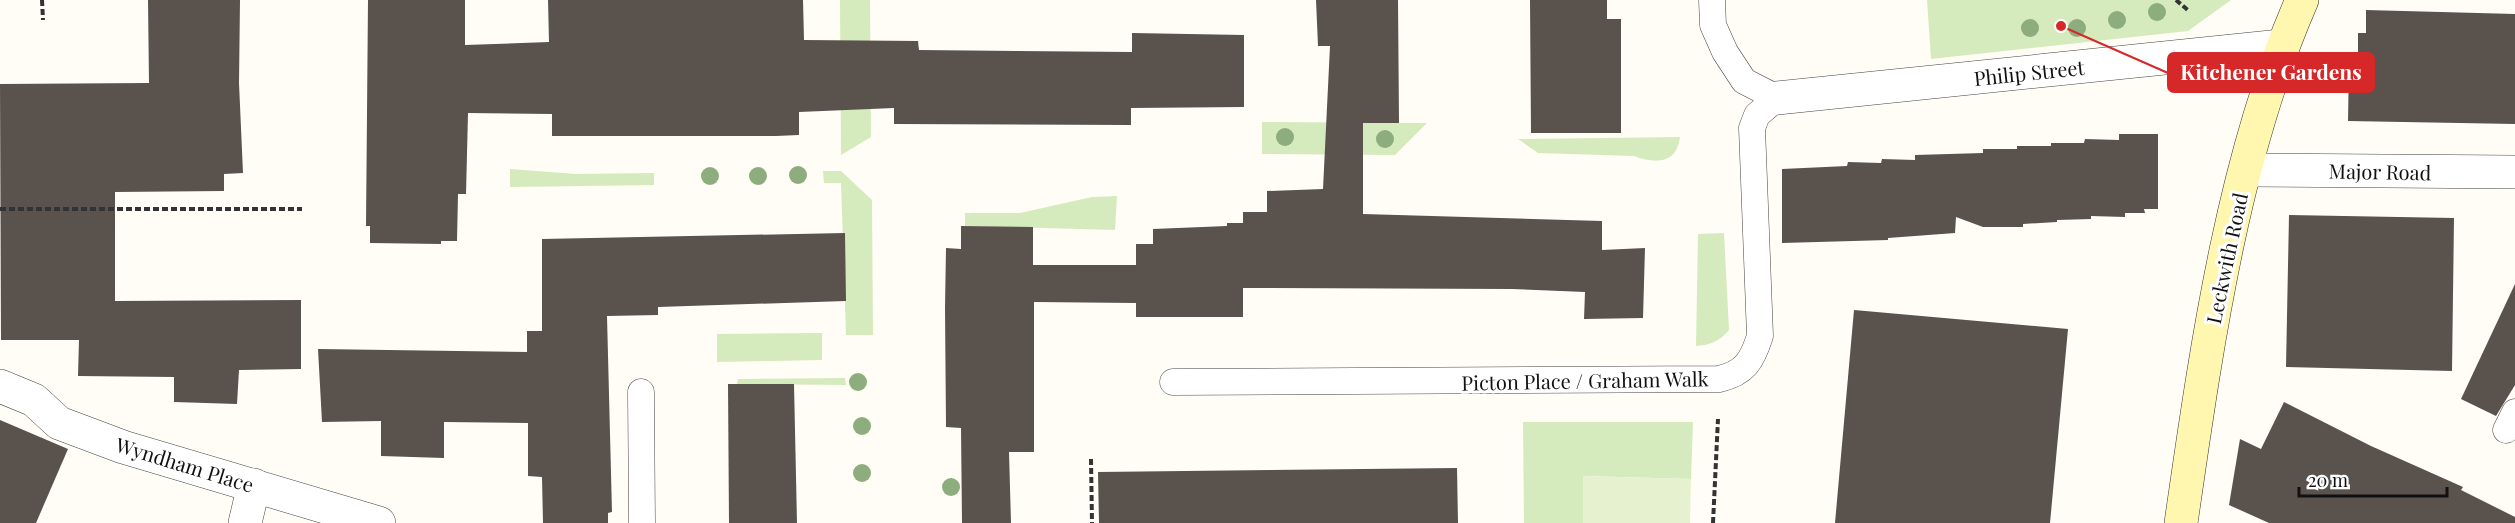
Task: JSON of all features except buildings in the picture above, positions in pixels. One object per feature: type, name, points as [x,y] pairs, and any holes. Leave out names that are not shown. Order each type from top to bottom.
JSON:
[{"type":"main road","name":"Leckwith Road","points":[[2181,523],[2213,314],[2246,170],[2281,46],[2302,0]]},
{"type":"street","name":"Philip Street","points":[[1777,98],[2281,46]]},
{"type":"street","name":"Major Road","points":[[2246,170],[2515,172]]},
{"type":"street","name":"Wyndham Place","points":[[0,386],[34,400],[59,423],[123,447],[254,484],[379,523]]},
{"type":"street","points":[[245,523],[254,484]]},
{"type":"lane","points":[[1712,0],[1713,24],[1725,52],[1744,81],[1777,98]]},
{"type":"lane","name":"Picton Place / Graham Walk","points":[[1173,382],[1719,379],[1734,376],[1753,359],[1760,336],[1752,128],[1757,115],[1777,98]]},
{"type":"lane","points":[[641,392],[642,523]]},
{"type":"path","points":[[42,0],[43,20]]},
{"type":"path","points":[[0,209],[302,209]]},
{"type":"path","points":[[1713,523],[1719,379]]},
{"type":"path","points":[[1091,459],[1092,523]]},
{"type":"green space","points":[[840,0],[870,0],[871,137],[841,155]]},
{"type":"green space","points":[[1927,0],[2231,0],[2188,31],[1931,59]]},
{"type":"green space","points":[[1262,122],[1427,123],[1395,155],[1262,154]]},
{"type":"green space","points":[[1680,137],[1678,146],[1670,157],[1657,161],[1634,156],[1538,153],[1518,139]]},
{"type":"green space","points":[[510,169],[576,174],[654,173],[654,185],[510,187]]},
{"type":"green space","points":[[823,171],[841,171],[872,200],[873,335],[846,335],[841,183],[824,183]]},
{"type":"green space","points":[[1117,196],[1115,230],[965,226],[965,213],[1020,213],[1092,197]]},
{"type":"green space","points":[[1724,233],[1729,330],[1714,342],[1696,346],[1698,234]]},
{"type":"green space","points":[[822,333],[822,360],[717,362],[717,334]]},
{"type":"green space","points":[[845,378],[846,385],[737,384],[738,379]]},
{"type":"green space","points":[[1523,422],[1693,422],[1691,479],[1584,476],[1583,523],[1524,523]]},
{"type":"green space","points":[[1583,476],[1691,479],[1690,523],[1583,523]]},
{"type":"place","name":"Kitchener Gardens","points":[[2061,26]]}]
